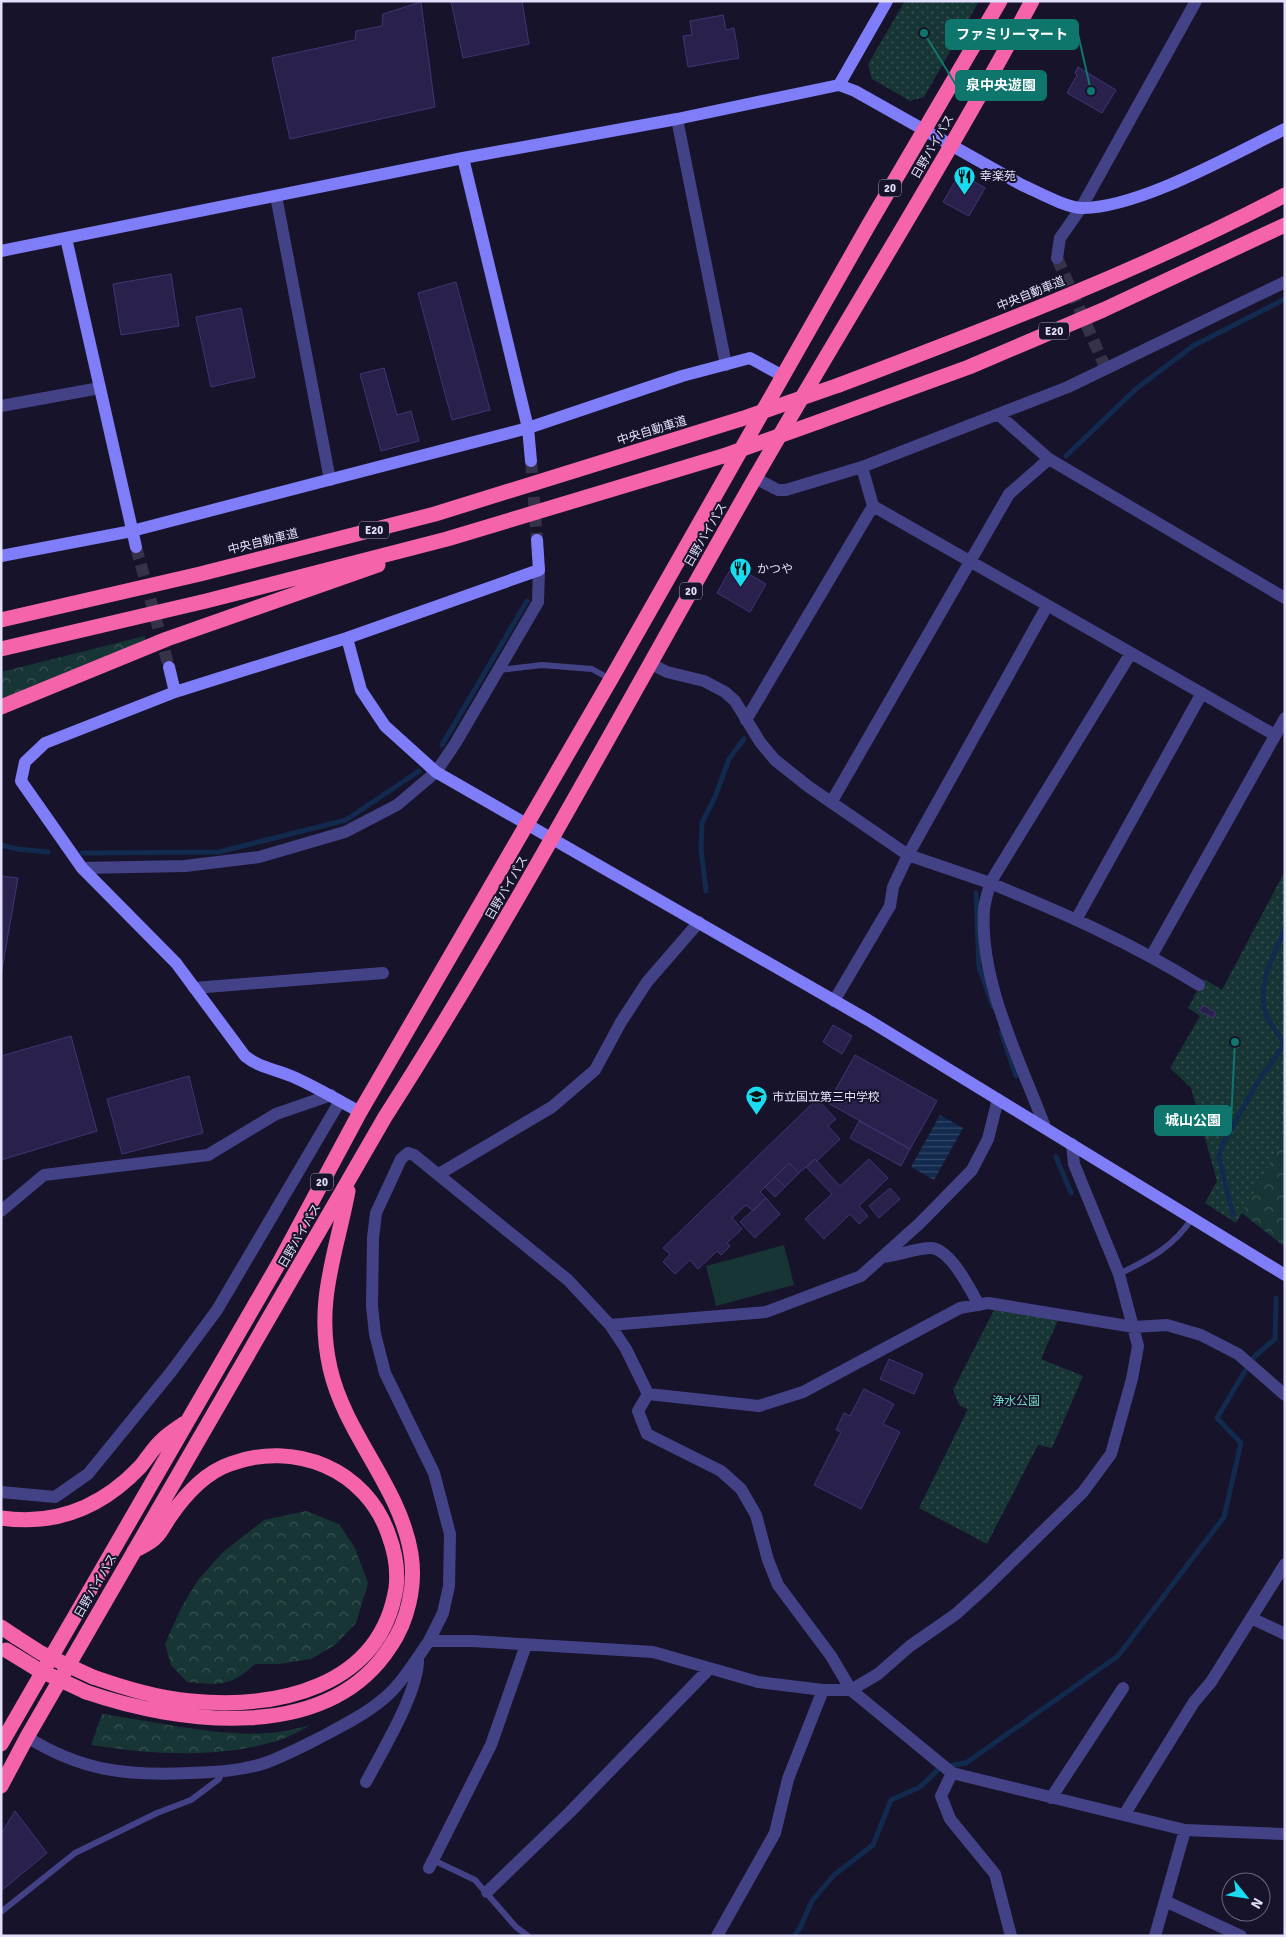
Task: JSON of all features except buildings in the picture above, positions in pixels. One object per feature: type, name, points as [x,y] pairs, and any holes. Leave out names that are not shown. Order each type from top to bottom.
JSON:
[{"type":"highway","name":"日野バイパス","points":[[1,1744],[279,1263],[360,1112],[1000,1]]},
{"type":"highway","name":"日野バイパス","points":[[1,1786],[27,1736],[133,1551],[385,1117],[445,1023],[553,838],[755,478],[950,146],[1032,1]]},
{"type":"highway","name":"中央自動車道","points":[[1,620],[200,574],[435,514],[741,419],[953,342],[1091,286],[1285,194]]},
{"type":"highway","name":"E20","points":[[1,649],[206,601],[447,539],[723,456],[969,367],[1201,266],[1285,225]]},
{"type":"highway","points":[[1,707],[167,639],[338,580],[447,539]]},
{"type":"highway","points":[[4,1648],[37,1669],[86,1692],[118,1703],[161,1712],[214,1718],[271,1715],[314,1705],[353,1686],[371,1672],[396,1639],[405,1618],[410,1596],[411,1554],[396,1506],[352,1425],[337,1392],[326,1342],[324,1319],[329,1269],[342,1223],[350,1180]]},
{"type":"highway","points":[[1,1518],[33,1520],[53,1518],[76,1512],[103,1499],[135,1472],[160,1442],[189,1419]]},
{"type":"highway","points":[[1,1627],[41,1653],[93,1677],[136,1691],[192,1701],[252,1701],[302,1693],[341,1675],[368,1651],[389,1614],[396,1587],[396,1571],[391,1541],[386,1526],[370,1500],[351,1480],[339,1472],[314,1460],[299,1457],[264,1455],[228,1464],[209,1475],[181,1501],[156,1537],[133,1551]]},
{"type":"street","points":[[839,85],[887,1]]},
{"type":"street","points":[[1057,258],[1060,238],[1081,208],[1196,1]]},
{"type":"street","points":[[1,251],[463,158],[677,119],[839,85],[854,91],[950,146],[1051,198],[1081,208],[1128,201],[1285,129]]},
{"type":"street","points":[[677,119],[726,365]]},
{"type":"street","points":[[463,158],[528,428],[531,461]]},
{"type":"street","points":[[276,196],[330,480]]},
{"type":"street","points":[[66,238],[136,547]]},
{"type":"street","points":[[755,478],[778,490],[786,490],[862,467],[999,415],[1106,370],[1285,282]]},
{"type":"street","points":[[1,556],[132,531],[528,428],[682,376],[750,358],[783,376]]},
{"type":"street","points":[[1,406],[100,388]]},
{"type":"street","points":[[999,415],[1049,459],[1285,598]]},
{"type":"street","points":[[832,802],[1008,494],[1049,459]]},
{"type":"street","points":[[862,467],[873,506],[1275,735]]},
{"type":"street","points":[[746,720],[873,506]]},
{"type":"street","points":[[82,868],[185,866],[259,858],[345,832],[396,806],[436,772],[499,670],[538,602],[539,570],[537,540]]},
{"type":"street","points":[[360,1112],[290,1075],[257,1066],[245,1056],[176,963],[82,868],[21,781],[25,762],[45,743],[175,692],[347,638],[539,570]]},
{"type":"street","points":[[834,1001],[890,906],[894,887],[908,855],[1047,606]]},
{"type":"street","points":[[347,638],[361,690],[385,726],[436,772],[528,823],[834,1001],[1045,1127],[1285,1275]]},
{"type":"street","points":[[1045,1127],[1002,1015],[987,967],[984,909],[990,883],[1131,653]]},
{"type":"street","points":[[651,664],[667,672],[704,681],[716,686],[735,700],[760,742],[775,760],[809,787],[908,855],[990,883],[1077,918],[1152,955],[1199,985]]},
{"type":"street","points":[[169,667],[175,692]]},
{"type":"street","points":[[1077,918],[1202,693]]},
{"type":"street","points":[[1152,955],[1285,718]]},
{"type":"street","points":[[439,1174],[552,1107],[595,1070],[621,1022],[647,982],[699,922]]},
{"type":"street","points":[[194,988],[383,973]]},
{"type":"street","points":[[1,1212],[44,1175],[208,1155],[276,1114],[335,1098]]},
{"type":"street","points":[[1,1492],[55,1497],[88,1474],[171,1372],[217,1310],[335,1098]]},
{"type":"street","points":[[610,1325],[766,1312],[861,1276],[972,1170],[988,1139],[998,1099]]},
{"type":"street","points":[[429,1641],[472,1641],[653,1652],[758,1682],[822,1690],[851,1690],[878,1674],[910,1646],[956,1614],[1083,1492],[1111,1454],[1132,1379],[1138,1346],[1134,1327],[1119,1274],[1074,1164],[1072,1144]]},
{"type":"street","points":[[27,1736],[52,1752],[75,1762],[108,1770],[150,1775],[222,1772],[264,1763],[294,1751],[350,1722],[390,1693],[429,1641],[443,1613],[449,1586],[450,1534],[434,1473],[385,1373],[375,1334],[371,1281],[376,1213],[401,1159],[408,1152],[439,1174],[568,1280],[610,1325],[626,1350],[648,1394]]},
{"type":"street","points":[[882,1257],[930,1248],[942,1252],[952,1262],[979,1305]]},
{"type":"street","points":[[648,1394],[759,1406],[803,1392],[960,1308],[988,1303],[1134,1327],[1167,1325],[1202,1335],[1238,1354],[1285,1394]]},
{"type":"street","points":[[648,1394],[638,1412],[647,1434],[721,1471],[741,1489],[756,1515],[768,1560],[778,1585],[831,1656],[851,1690],[952,1774],[1185,1830],[1285,1834]]},
{"type":"street","points":[[1124,1816],[1194,1702],[1211,1682],[1285,1564]]},
{"type":"street","points":[[1251,1618],[1285,1634]]},
{"type":"street","points":[[431,1864],[491,1744],[526,1645]]},
{"type":"street","points":[[366,1782],[394,1728],[416,1678],[419,1670],[418,1657]]},
{"type":"street","points":[[487,1892],[569,1813],[709,1669]]},
{"type":"street","points":[[1051,1798],[1123,1688]]},
{"type":"street","points":[[717,1936],[775,1833],[788,1779],[822,1690]]},
{"type":"street","points":[[952,1774],[941,1796],[950,1819],[995,1874],[1011,1936]]},
{"type":"street","points":[[1155,1936],[1185,1830]]},
{"type":"street","points":[[1165,1901],[1241,1936]]},
{"type":"lane","points":[[499,670],[542,665],[592,669],[611,679]]},
{"type":"lane","points":[[1119,1274],[1150,1259],[1182,1234],[1192,1218]]},
{"type":"lane","points":[[1,1912],[75,1853],[157,1812],[191,1800],[219,1779],[222,1772]]},
{"type":"lane","points":[[431,1864],[475,1880],[516,1927],[528,1936]]},
{"type":"green space","points":[[905,1],[979,1],[924,97],[910,101],[872,79],[868,64]]},
{"type":"green space","points":[[145,636],[145,641],[1,699],[1,672]]},
{"type":"green space","points":[[1285,871],[1285,1137],[1236,1223],[1205,1203],[1217,1181],[1191,1088],[1170,1068],[1200,1016],[1188,1008],[1204,979],[1222,990]]},
{"type":"green space","points":[[1285,1029],[1285,1247],[1239,1211]]},
{"type":"green space","points":[[784,1245],[794,1285],[716,1306],[706,1266]]},
{"type":"green space","name":"浄水公園","points":[[994,1310],[1058,1320],[1041,1359],[1083,1376],[1052,1448],[1038,1445],[987,1544],[919,1508],[968,1409],[960,1406],[953,1390]]},
{"type":"green space","points":[[306,1511],[339,1524],[355,1548],[368,1583],[356,1623],[335,1645],[311,1659],[279,1664],[255,1664],[238,1677],[224,1683],[187,1682],[171,1665],[165,1644],[181,1608],[198,1580],[223,1552],[264,1520]]},
{"type":"green space","points":[[102,1714],[228,1733],[270,1733],[311,1725],[283,1739],[228,1751],[182,1753],[136,1751],[91,1745]]},
{"type":"water","points":[[940,1115],[963,1128],[934,1180],[911,1167]]},
{"type":"waterway","points":[[1066,456],[1137,388],[1193,346],[1285,299]]},
{"type":"waterway","points":[[442,745],[527,601]]},
{"type":"waterway","points":[[706,891],[701,849],[702,823],[715,797],[729,759],[744,739]]},
{"type":"waterway","points":[[82,853],[219,852],[346,820],[419,771]]},
{"type":"waterway","points":[[1,845],[17,849],[48,852]]},
{"type":"waterway","points":[[976,893],[979,967],[993,1007]]},
{"type":"waterway","points":[[1285,929],[1268,970],[1263,993],[1263,1004],[1266,1015],[1285,1045]]},
{"type":"waterway","points":[[1001,1032],[1016,1076]]},
{"type":"waterway","points":[[1233,1215],[1219,1157],[1222,1145],[1259,1080],[1285,1044]]},
{"type":"waterway","points":[[1056,1157],[1071,1193]]},
{"type":"waterway","points":[[1254,1357],[1275,1339],[1276,1298]]},
{"type":"waterway","points":[[948,1766],[966,1763],[1118,1656],[1224,1517],[1241,1443],[1217,1418],[1245,1371]]},
{"type":"waterway","points":[[794,1936],[800,1928],[812,1901],[834,1875],[873,1845],[891,1800],[920,1787],[941,1767]]},
{"type":"tunnel","points":[[1057,258],[1106,369]]},
{"type":"tunnel","points":[[531,461],[537,540]]},
{"type":"tunnel","points":[[136,547],[169,667]]},
{"type":"place","name":"泉中央遊園","points":[[924,33]]},
{"type":"place","name":"ファミリーマート","points":[[1091,91]]},
{"type":"place","name":"幸楽苑","points":[[964,195]]},
{"type":"place","name":"かつや","points":[[741,588]]},
{"type":"place","name":"城山公園","points":[[1235,1042]]},
{"type":"place","name":"市立国立第三中学校","points":[[756,1116]]}]
